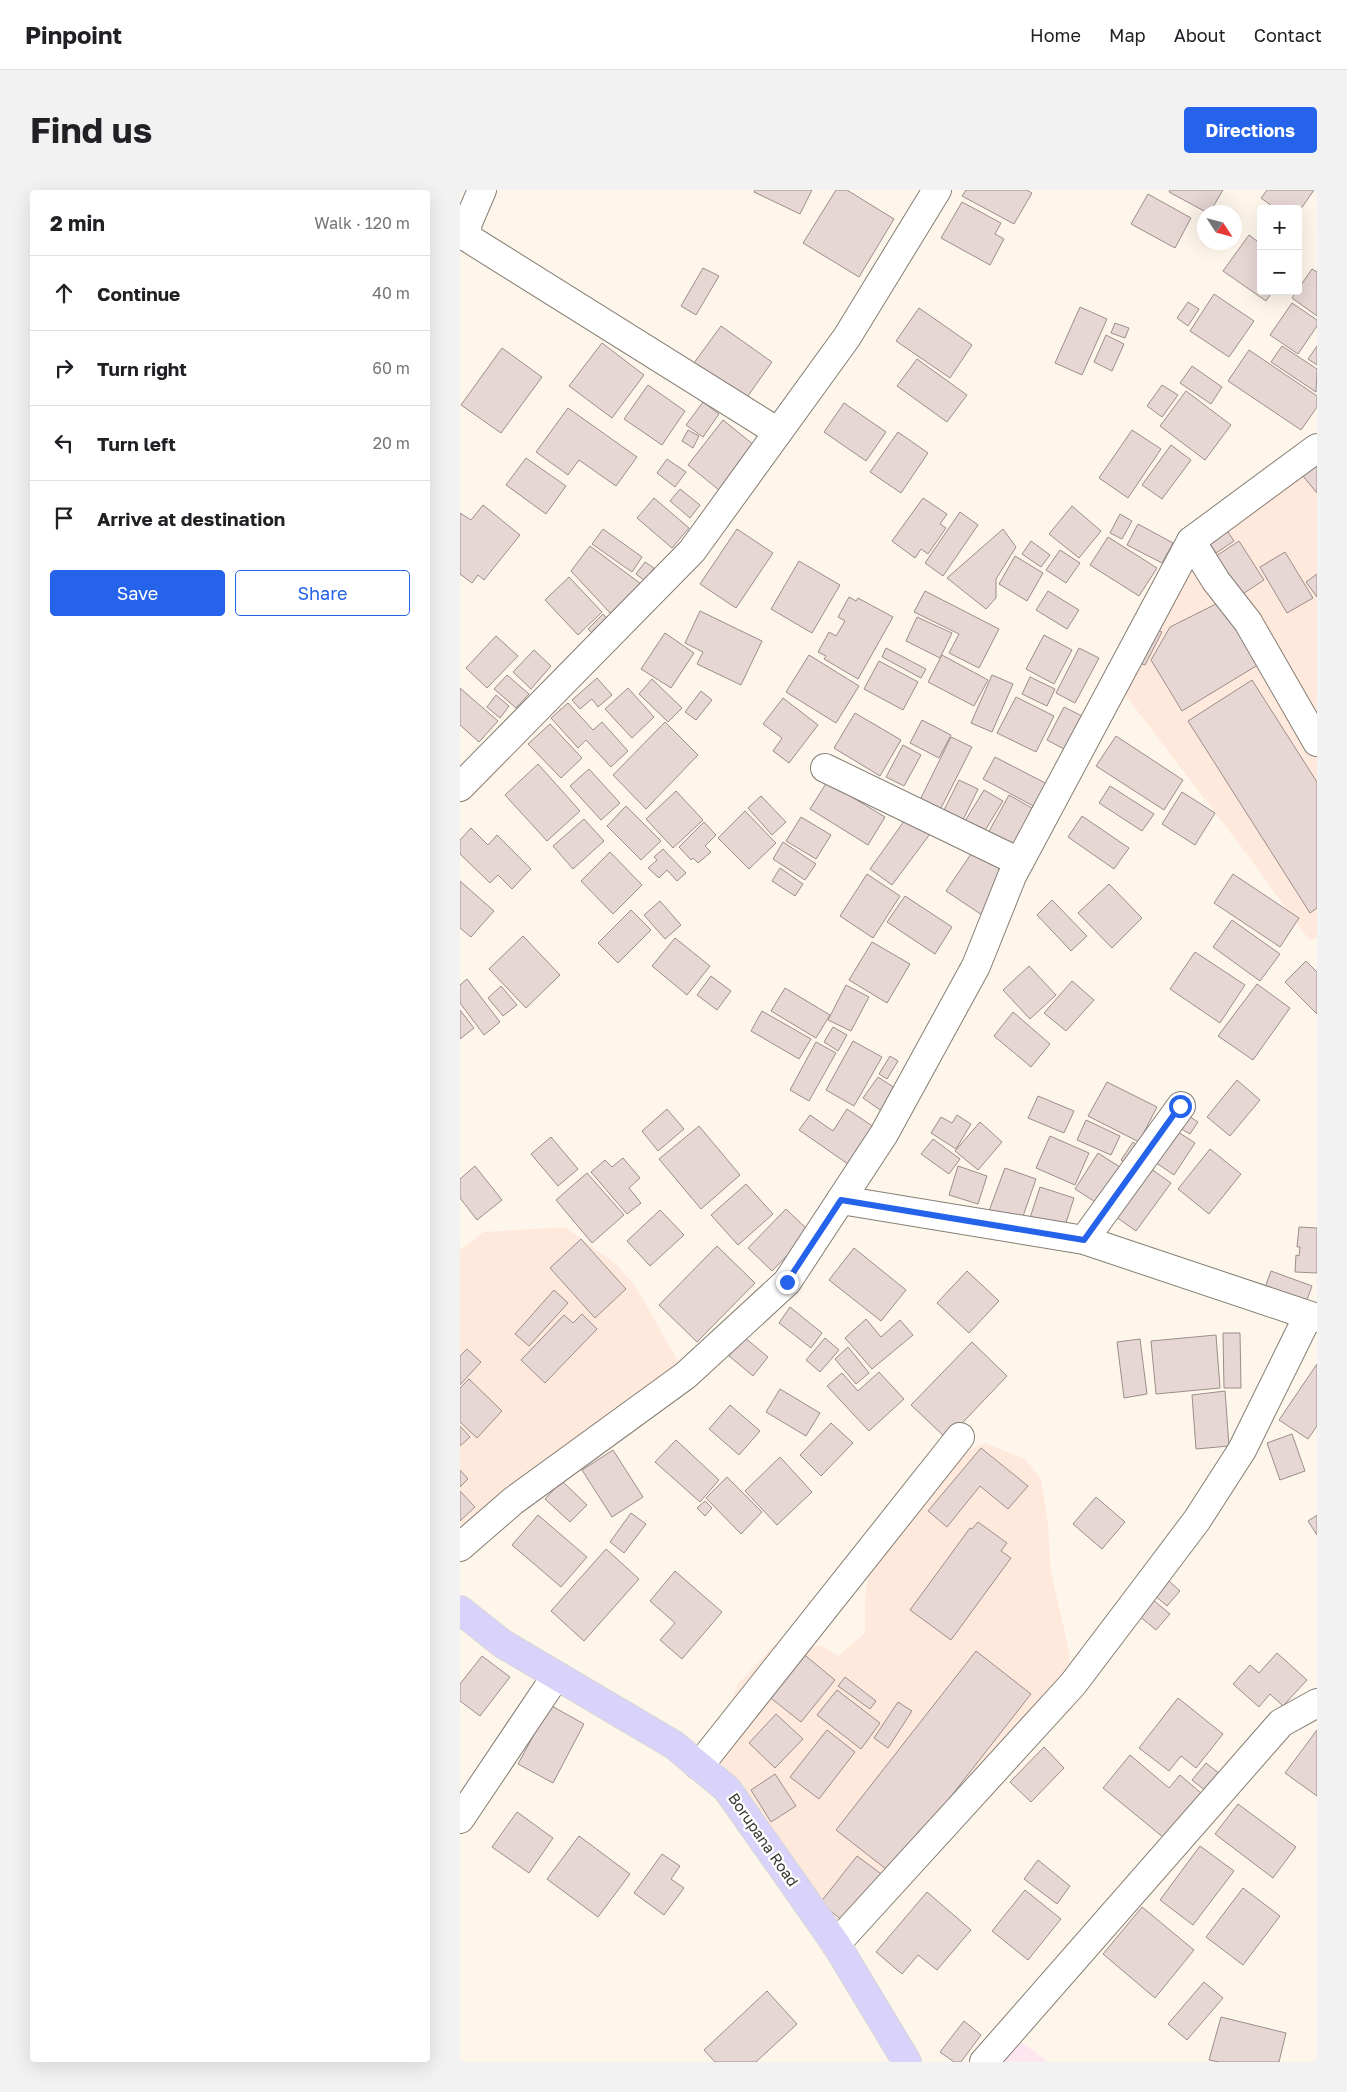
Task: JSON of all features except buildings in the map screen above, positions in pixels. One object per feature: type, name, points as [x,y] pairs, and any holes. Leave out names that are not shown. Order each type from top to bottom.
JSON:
[{"type":"main road","name":"Borupana Road","points":[[460,1610],[503,1644],[674,1745],[727,1789],[836,1944],[907,2062]]},
{"type":"street","points":[[482,190],[467,225],[468,238],[778,432]]},
{"type":"street","points":[[460,787],[692,551],[847,337],[937,190]]},
{"type":"street","points":[[460,1547],[513,1501],[686,1375],[787,1282],[884,1134],[976,966],[1012,876],[1191,541],[1317,448]]},
{"type":"street","points":[[1191,541],[1216,581],[1248,622],[1317,742]]},
{"type":"street","points":[[825,768],[1020,862]]},
{"type":"street","points":[[1084,1240],[1180,1106]]},
{"type":"street","points":[[836,1944],[1073,1684],[1197,1520],[1242,1450],[1313,1317],[1084,1240],[841,1200]]},
{"type":"street","points":[[699,1766],[960,1437]]},
{"type":"street","points":[[460,1819],[556,1676]]},
{"type":"street","points":[[984,2062],[1281,1723],[1317,1703]]},
{"type":"shaded area","points":[[1317,448],[1317,938],[1309,940],[1246,853],[1116,683],[1191,541]]},
{"type":"shaded area","points":[[565,1227],[617,1265],[636,1287],[686,1375],[460,1547],[460,1250],[484,1232]]},
{"type":"shaded area","points":[[985,1443],[1025,1459],[1041,1479],[1048,1523],[1051,1573],[1068,1646],[1073,1684],[836,1944],[710,1755],[738,1684],[774,1645],[822,1646],[838,1656],[865,1633],[865,1596],[875,1534],[920,1472]]},
{"type":"shaded area","points":[[1009,2033],[1043,2058],[1049,2062],[984,2062]]},
{"type":"route","points":[[787,1282],[841,1200],[1084,1240],[1180,1106]]}]
